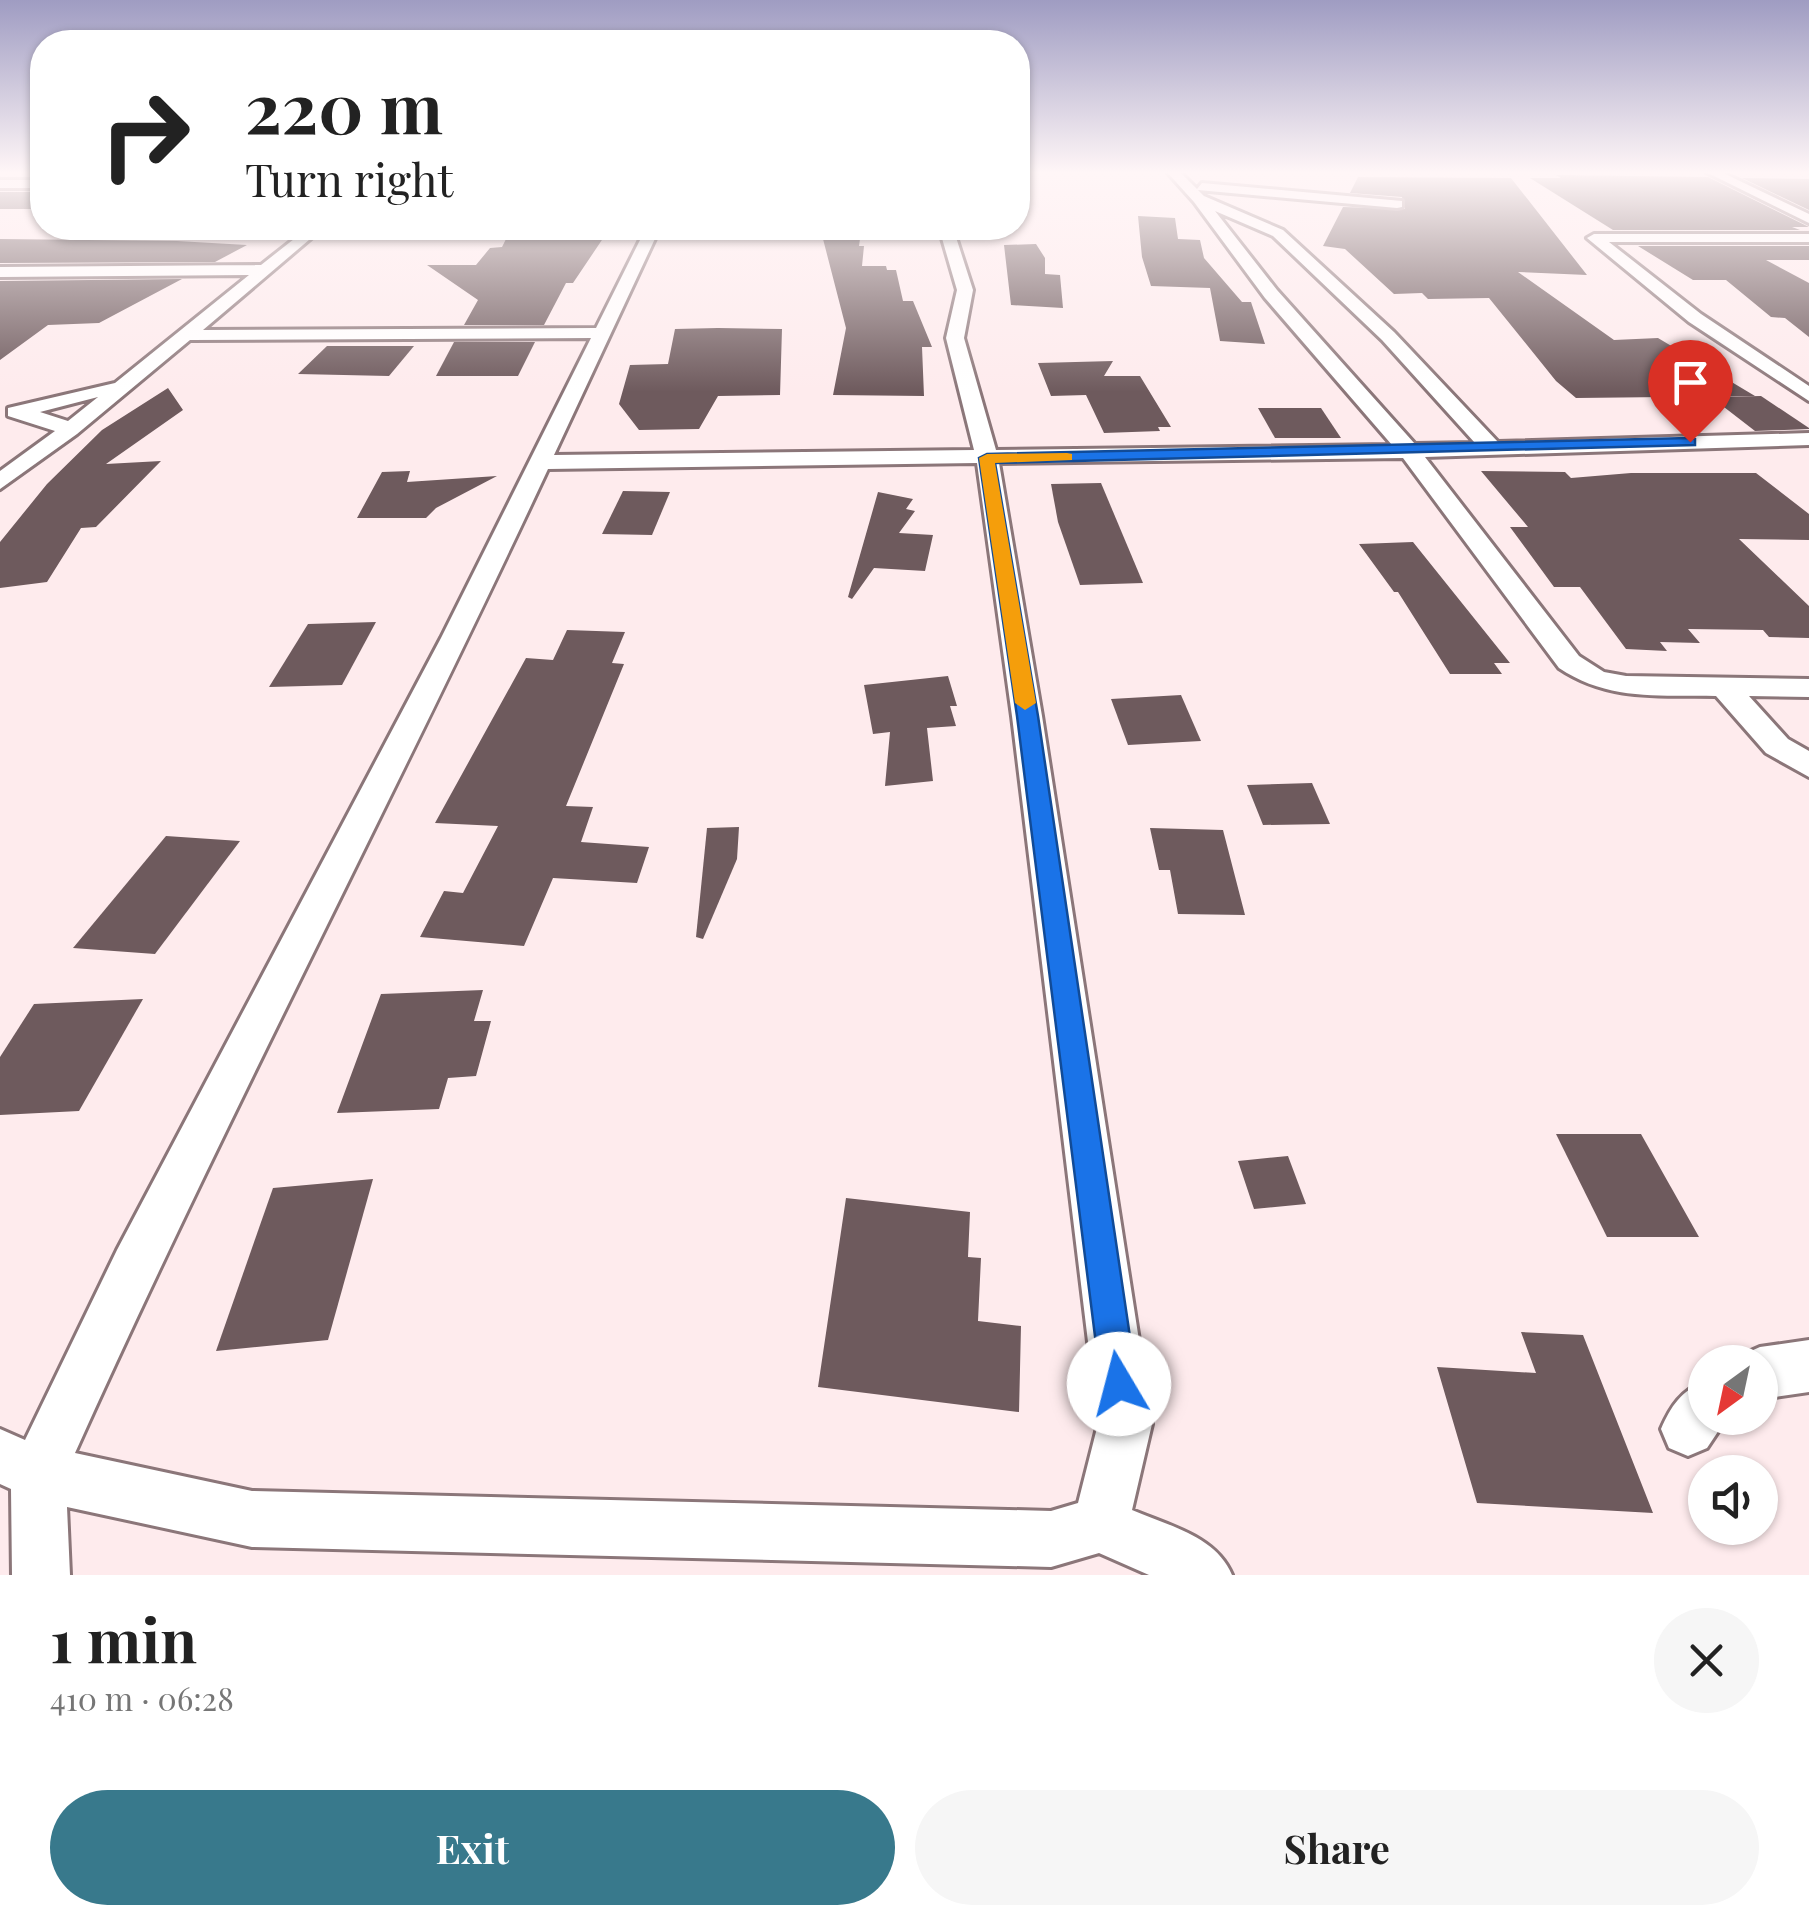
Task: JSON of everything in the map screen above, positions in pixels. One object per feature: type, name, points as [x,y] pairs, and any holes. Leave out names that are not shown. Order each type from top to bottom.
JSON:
[{"type":"street","points":[[0,482],[187,336],[294,246]]},
{"type":"street","points":[[41,1575],[19,1465],[134,1267],[455,638],[645,246]]},
{"type":"street","points":[[952,246],[966,299],[954,325],[955,338],[987,458],[1027,716],[1124,1424],[1100,1525]]},
{"type":"street","points":[[1233,246],[1409,451],[1568,662],[1595,679],[1626,685],[1809,688]]},
{"type":"street","points":[[1291,246],[1388,336],[1492,448]]},
{"type":"street","points":[[1603,246],[1695,318],[1809,395]]},
{"type":"street","points":[[0,272],[263,270]]},
{"type":"street","points":[[187,336],[601,333]]},
{"type":"street","points":[[8,412],[68,401],[129,380]]},
{"type":"street","points":[[8,412],[52,421],[70,430]]},
{"type":"street","points":[[541,462],[1409,451],[1809,439]]},
{"type":"street","points":[[1724,686],[1777,746],[1809,766]]},
{"type":"street","points":[[1778,1370],[1809,1366]]},
{"type":"street","points":[[19,1465],[252,1520],[1051,1539],[1100,1525],[1177,1558],[1203,1575]]},
{"type":"building","points":[[0,246],[246,246],[215,262],[0,263]]},
{"type":"building","points":[[598,246],[573,283],[566,283],[544,325],[464,325],[478,300],[427,265],[476,265],[490,248]]},
{"type":"building","points":[[825,246],[864,246],[862,266],[896,270],[903,301],[913,301],[932,347],[922,347],[924,396],[833,395],[846,328]]},
{"type":"building","points":[[1004,246],[1037,246],[1045,258],[1045,274],[1060,275],[1063,308],[1011,305]]},
{"type":"building","points":[[1141,246],[1201,246],[1204,258],[1242,302],[1251,302],[1265,344],[1220,341],[1210,288],[1151,286]]},
{"type":"building","points":[[1323,246],[1564,246],[1587,275],[1518,272],[1614,340],[1658,338],[1755,396],[1576,398],[1556,381],[1489,298],[1428,299],[1422,293],[1394,294],[1345,249]]},
{"type":"building","points":[[1638,246],[1809,246],[1809,260],[1766,260],[1809,283],[1809,337],[1785,318],[1771,317],[1726,280],[1693,280]]},
{"type":"building","points":[[182,279],[99,323],[48,325],[0,360],[0,281]]},
{"type":"building","points":[[675,329],[782,329],[780,395],[718,396],[699,429],[639,430],[619,404],[630,365],[668,364]]},
{"type":"building","points":[[454,342],[535,342],[518,376],[436,376]]},
{"type":"building","points":[[327,346],[414,346],[389,376],[298,374]]},
{"type":"building","points":[[1113,361],[1104,376],[1140,376],[1171,427],[1158,427],[1160,431],[1104,433],[1086,395],[1051,396],[1038,363]]},
{"type":"building","points":[[168,388],[183,410],[106,464],[161,461],[96,527],[81,528],[47,582],[0,588],[0,542],[47,484],[102,430]]},
{"type":"building","points":[[1761,396],[1809,429],[1755,431],[1711,397]]},
{"type":"building","points":[[1258,408],[1321,408],[1341,438],[1275,438]]},
{"type":"building","points":[[410,471],[407,482],[497,476],[436,508],[426,518],[357,518],[382,472]]},
{"type":"building","points":[[1481,471],[1565,472],[1571,478],[1631,473],[1756,473],[1809,514],[1809,540],[1739,539],[1809,606],[1809,638],[1769,637],[1763,630],[1688,629],[1700,643],[1660,642],[1667,651],[1626,649],[1580,587],[1554,587],[1510,527],[1528,527]]},
{"type":"building","points":[[1101,483],[1143,583],[1080,585],[1058,522],[1051,484]]},
{"type":"building","points":[[623,491],[670,492],[652,535],[602,534]]},
{"type":"building","points":[[878,492],[913,499],[906,509],[915,511],[899,533],[933,535],[925,571],[874,568],[852,599],[848,597]]},
{"type":"building","points":[[1413,542],[1510,663],[1494,663],[1502,674],[1450,674],[1398,592],[1394,592],[1359,544]]},
{"type":"building","points":[[376,622],[342,685],[269,687],[308,624]]},
{"type":"building","points":[[567,630],[625,632],[612,663],[624,664],[566,806],[593,807],[581,842],[649,847],[637,883],[553,878],[524,946],[420,937],[444,891],[463,893],[498,826],[435,823],[526,658],[553,660]]},
{"type":"building","points":[[948,676],[957,706],[950,706],[956,726],[927,728],[933,781],[885,786],[890,732],[873,734],[864,685]]},
{"type":"building","points":[[1181,695],[1201,741],[1128,745],[1111,699]]},
{"type":"building","points":[[1312,783],[1330,824],[1263,825],[1247,785]]},
{"type":"building","points":[[739,827],[737,859],[703,939],[696,937],[707,828]]},
{"type":"building","points":[[1150,828],[1223,830],[1245,915],[1178,914],[1170,870],[1159,870]]},
{"type":"building","points":[[166,836],[240,841],[155,954],[73,948]]},
{"type":"building","points":[[483,990],[474,1021],[491,1021],[476,1076],[448,1078],[439,1109],[337,1113],[381,994]]},
{"type":"building","points":[[143,999],[79,1111],[0,1115],[0,1057],[34,1004]]},
{"type":"building","points":[[1556,1134],[1641,1134],[1699,1237],[1607,1237]]},
{"type":"building","points":[[1288,1156],[1306,1204],[1254,1209],[1238,1161]]},
{"type":"building","points":[[373,1179],[328,1340],[216,1351],[273,1188]]},
{"type":"building","points":[[846,1198],[970,1212],[968,1257],[981,1258],[978,1321],[1021,1326],[1019,1412],[818,1387]]},
{"type":"building","points":[[1521,1332],[1583,1335],[1653,1513],[1477,1503],[1437,1367],[1536,1373]]},
{"type":"slow traffic","points":[[1025,703],[987,458],[1067,457]]},
{"type":"route","points":[[1119,1384],[1027,716],[987,458],[1690,442]]}]
